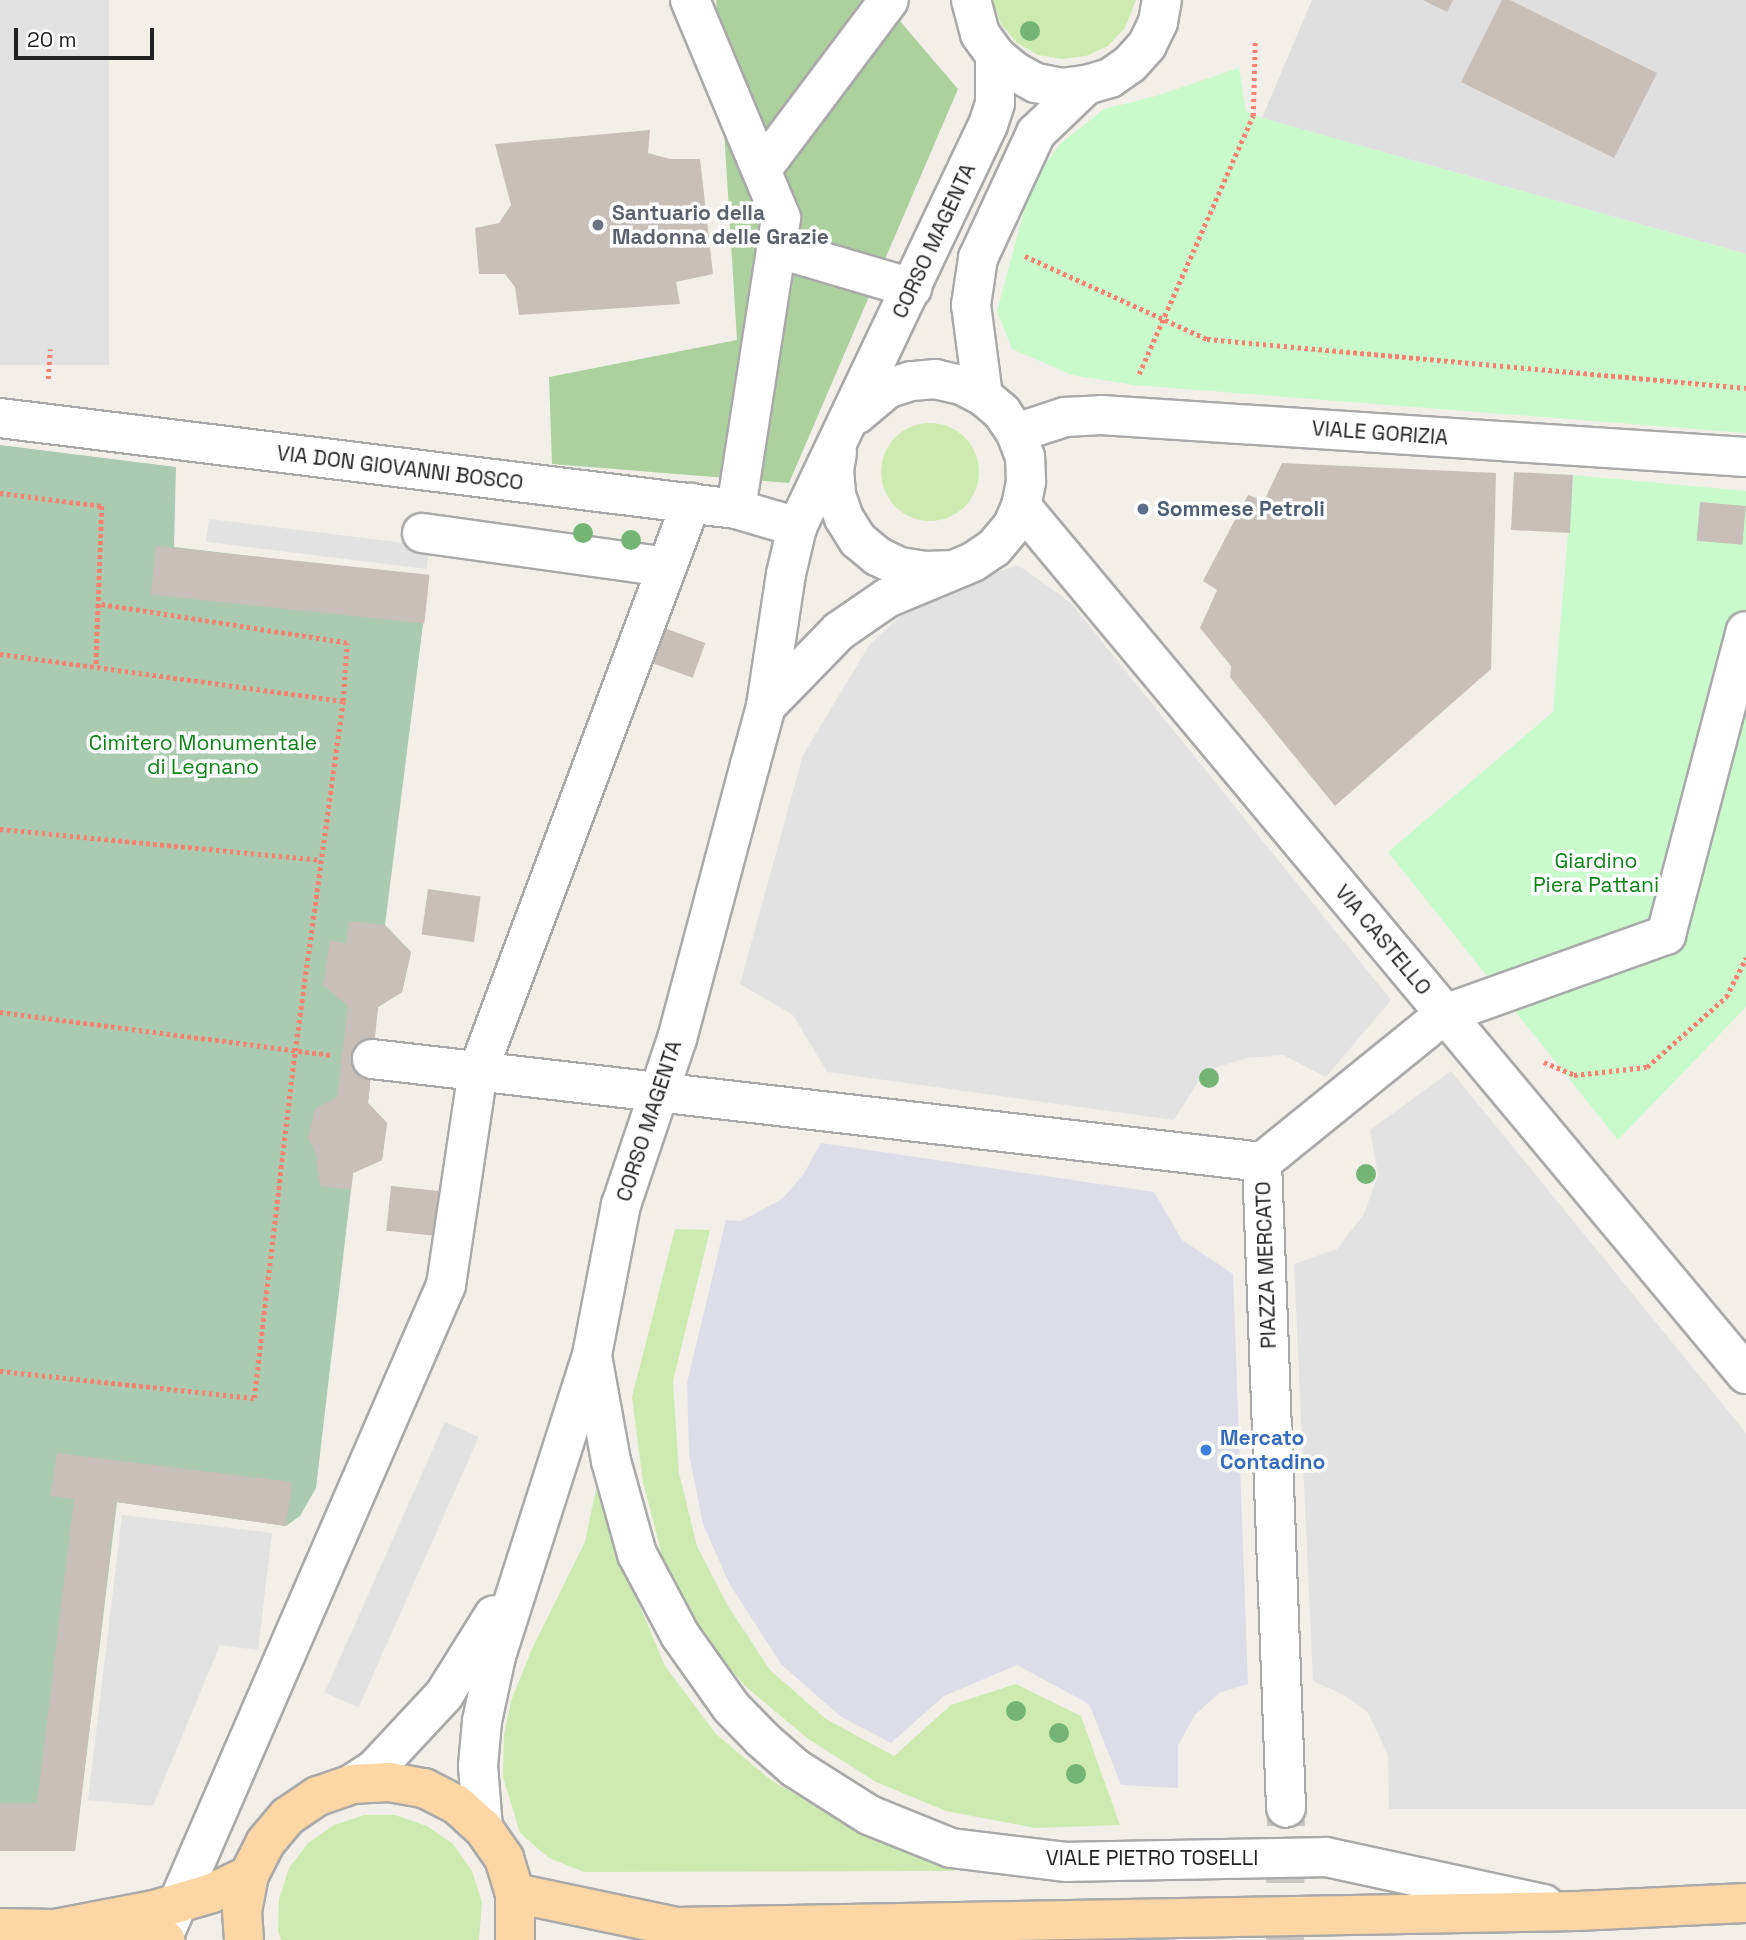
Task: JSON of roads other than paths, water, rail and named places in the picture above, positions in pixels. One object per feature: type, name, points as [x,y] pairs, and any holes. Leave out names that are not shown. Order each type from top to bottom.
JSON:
[{"type":"main road","points":[[244,1940],[242,1910],[249,1875],[265,1843],[288,1816],[318,1796],[352,1784],[388,1782],[424,1788],[456,1804],[483,1828],[504,1858],[515,1892],[515,1940]]},
{"type":"main road","points":[[55,1929],[212,1893],[249,1875]]},
{"type":"main road","name":"VIALE PIETRO TOSELLI","points":[[515,1892],[676,1927],[1577,1911],[1744,1903]]},
{"type":"main road","name":"VIALE PIETRO TOSELLI","points":[[641,1940],[676,1927]]},
{"type":"main road","points":[[0,1928],[55,1929],[163,1940]]},
{"type":"street","points":[[690,0],[781,218],[736,509]]},
{"type":"street","points":[[762,169],[889,0]]},
{"type":"street","points":[[971,0],[980,34],[995,55],[1014,71],[1036,83],[1061,88],[1086,86],[1110,78],[1130,64],[1147,44],[1158,22],[1162,0]]},
{"type":"street","name":"CORSO MAGENTA","points":[[483,1828],[478,1766],[482,1721],[496,1656],[592,1355],[621,1205],[677,1039],[766,706],[786,574],[797,527],[844,434],[993,114],[995,55]]},
{"type":"street","points":[[983,396],[971,305],[974,273],[985,239],[1036,133],[1086,86]]},
{"type":"street","points":[[776,248],[912,288]]},
{"type":"street","name":"CORSO MAGENTA","points":[[766,706],[839,631],[887,598],[973,562],[994,548],[1013,526],[1021,506],[1026,469],[1016,433],[1002,412],[983,396],[961,385],[936,379],[911,381],[887,389],[866,404],[844,434],[834,470],[836,495],[844,518],[858,540],[877,556],[900,567],[924,572],[949,570]]},
{"type":"street","name":"VIALE GORIZIA","points":[[1016,433],[1083,414],[1746,457]]},
{"type":"street","name":"VIA DON GIOVANNI BOSCO","points":[[0,418],[736,509],[797,527]]},
{"type":"street","points":[[163,1940],[446,1285],[478,1071],[691,503]]},
{"type":"street","name":"VIA CASTELLO","points":[[1021,506],[1746,1374]]},
{"type":"street","points":[[422,533],[667,567]]},
{"type":"street","points":[[1262,1162],[1445,1014],[1665,935],[1746,631]]},
{"type":"street","name":"PIAZZA MERCATO","points":[[357,1058],[1262,1162],[1286,1808]]},
{"type":"street","name":"VIALE PIETRO TOSELLI","points":[[592,1355],[611,1461],[637,1554],[681,1635],[711,1681],[762,1739],[804,1774],[869,1815],[951,1848],[1067,1861],[1326,1857],[1577,1911]]},
{"type":"street","name":"CORSO MAGENTA","points":[[352,1784],[374,1769],[444,1695],[480,1642],[535,1536]]},
{"type":"tunnel","points":[[1285,1940],[1286,1808]]},
{"type":"place","name":"Santuario della Madonna delle Grazie","points":[[598,225]]},
{"type":"place","name":"Sommese Petroli","points":[[1143,509]]},
{"type":"place","name":"Mercato Contadino","points":[[1206,1450]]},
{"type":"park label","name":"Cimitero Monumentale di Legnano","points":[[203,755]]},
{"type":"park label","name":"Giardino Piera Pattani","points":[[1596,873]]}]
